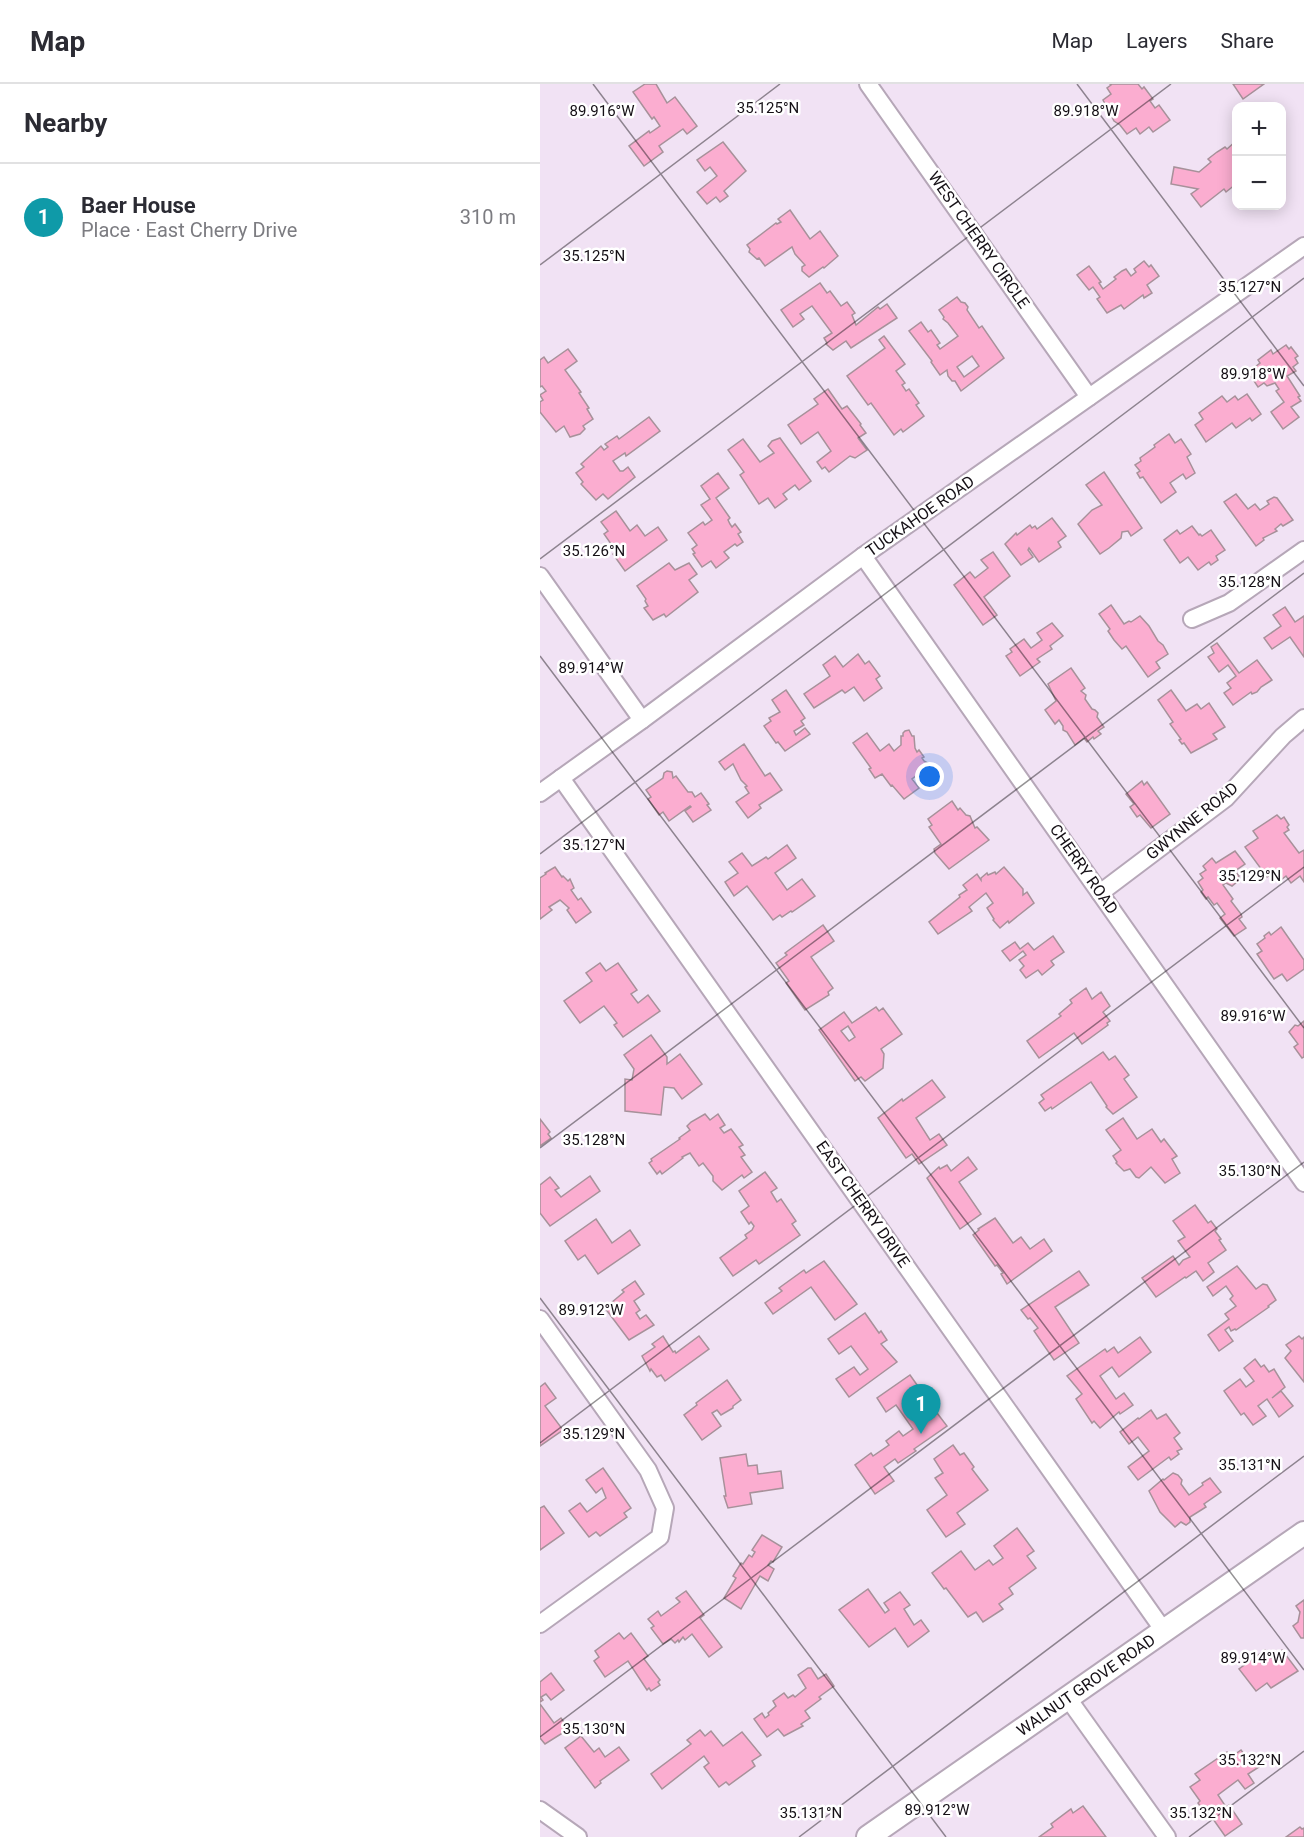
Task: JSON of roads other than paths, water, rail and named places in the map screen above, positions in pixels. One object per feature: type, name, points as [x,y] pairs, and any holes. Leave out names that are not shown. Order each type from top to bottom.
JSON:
[{"type":"main road","name":"WALNUT GROVE ROAD","points":[[868,1837],[1304,1533]]},
{"type":"street","name":"WEST CHERRY CIRCLE","points":[[868,84],[1089,397]]},
{"type":"street","name":"TUCKAHOE ROAD","points":[[540,793],[863,556],[1304,246]]},
{"type":"street","points":[[1192,619],[1228,603],[1303,552]]},
{"type":"street","name":"CHERRY ROAD","points":[[863,556],[1304,1183]]},
{"type":"street","points":[[540,576],[642,720]]},
{"type":"street","name":"GWYNNE ROAD","points":[[1100,893],[1226,798],[1283,736],[1304,718]]},
{"type":"street","name":"EAST CHERRY DRIVE","points":[[561,778],[1164,1631]]},
{"type":"street","points":[[540,1319],[648,1470],[665,1508],[660,1537],[540,1624]]},
{"type":"street","points":[[1067,1697],[1167,1837]]},
{"type":"street","points":[[540,1810],[578,1837]]},
{"type":"place","name":"Baer House","points":[[921,1434]]}]
